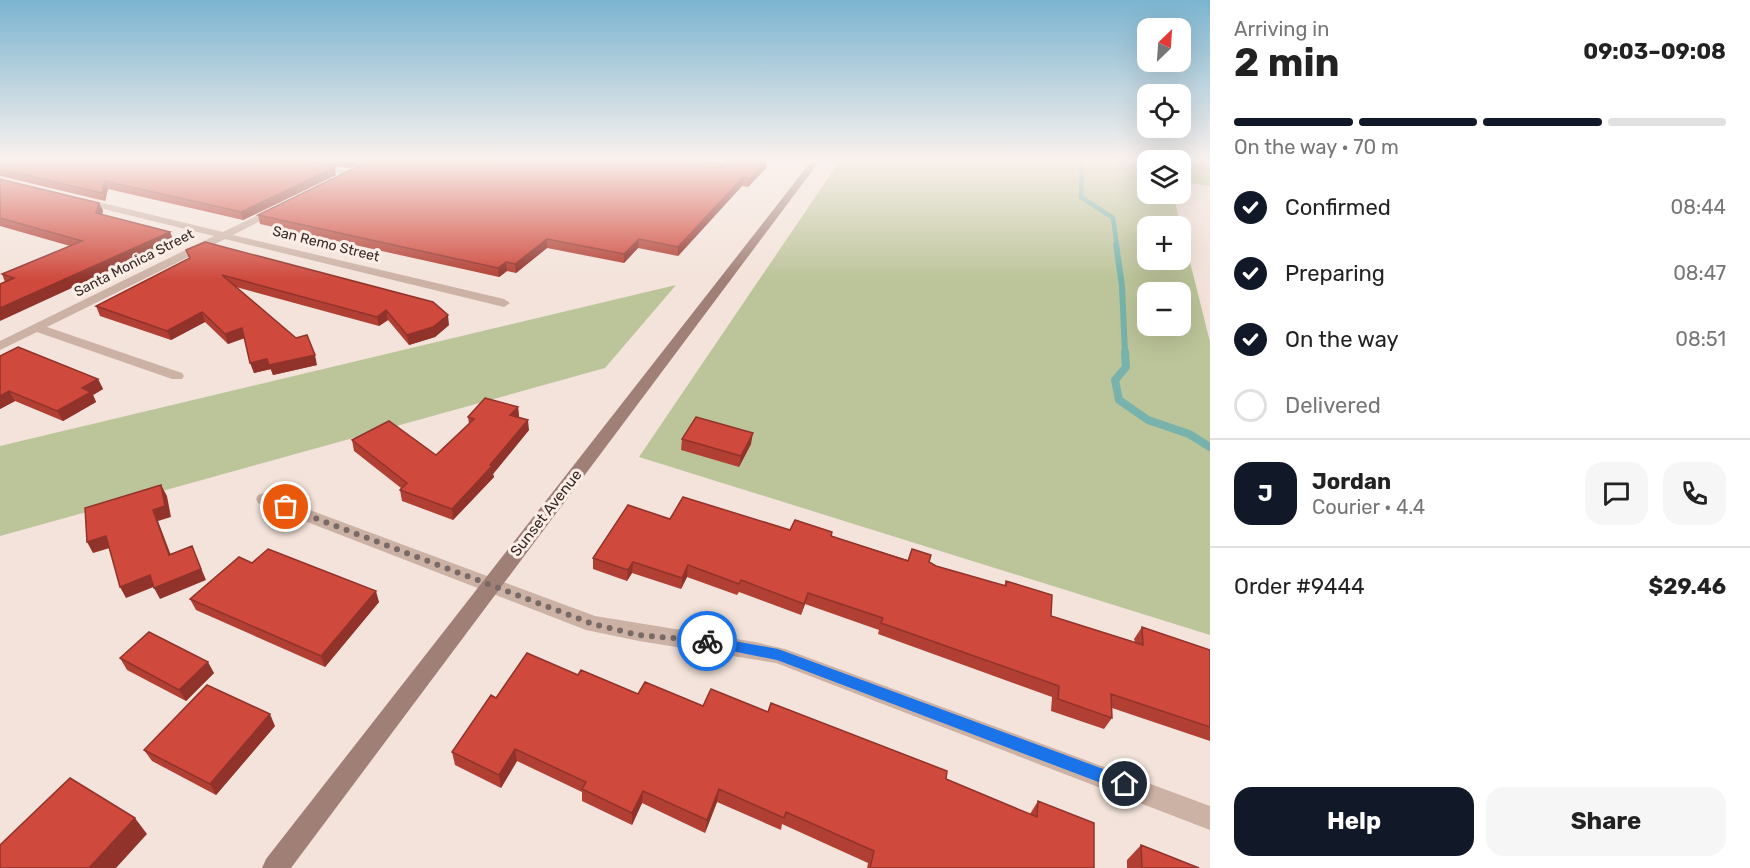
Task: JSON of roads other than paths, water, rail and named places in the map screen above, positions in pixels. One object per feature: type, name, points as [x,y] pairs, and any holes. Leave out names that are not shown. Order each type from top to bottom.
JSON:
[{"type":"main road","name":"Sunset Avenue","points":[[275,868],[786,200]]},
{"type":"street","name":"San Remo Street","points":[[76,200],[504,303]]},
{"type":"street","name":"Santa Monica Street","points":[[0,346],[291,202]]},
{"type":"street","points":[[37,328],[177,376]]},
{"type":"street","points":[[264,499],[593,624],[638,635],[727,644],[778,655],[1210,818]]},
{"type":"waterway","points":[[1085,200],[1113,218],[1117,246]]},
{"type":"waterway","points":[[1116,244],[1122,286],[1125,353]]},
{"type":"waterway","points":[[1125,352],[1126,367],[1115,380],[1119,400],[1148,420],[1189,434],[1210,447]]}]
